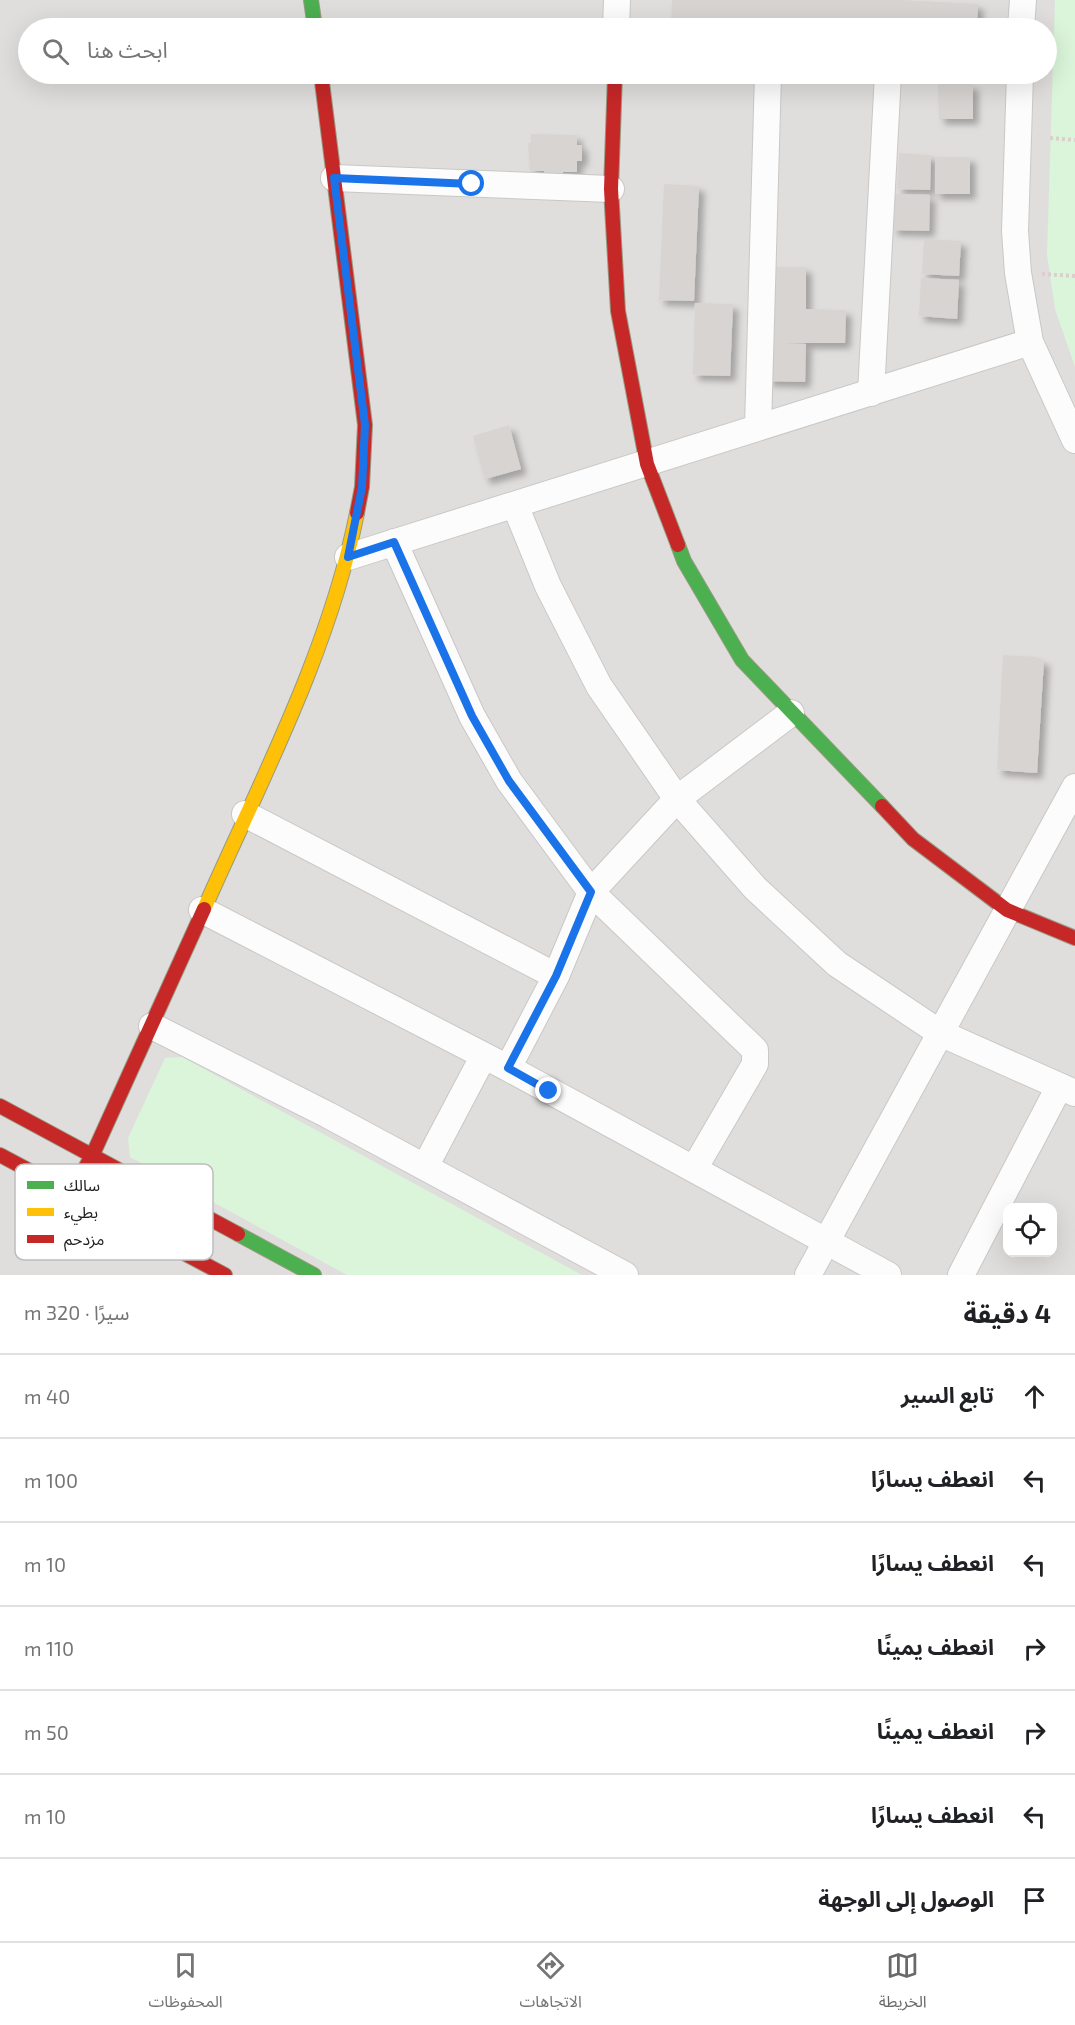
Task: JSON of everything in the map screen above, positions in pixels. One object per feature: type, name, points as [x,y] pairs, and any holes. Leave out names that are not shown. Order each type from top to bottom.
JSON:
[{"type":"street","points":[[311,0],[314,18]]},
{"type":"street","points":[[616,18],[617,0]]},
{"type":"street","points":[[1022,18],[1023,0]]},
{"type":"street","points":[[87,1164],[152,1026],[310,669],[348,557],[362,487],[365,425],[322,84]]},
{"type":"street","points":[[615,84],[611,189],[618,311],[647,464],[684,561],[742,660],[913,839],[1006,910],[1075,938]]},
{"type":"street","points":[[759,427],[768,84]]},
{"type":"street","points":[[871,393],[887,84]]},
{"type":"street","points":[[1020,84],[1016,231],[1018,273],[1030,342],[1075,440]]},
{"type":"street","points":[[334,178],[611,189]]},
{"type":"street","points":[[348,557],[1030,342]]},
{"type":"street","points":[[515,505],[548,586],[599,686],[677,799],[754,888],[837,964],[940,1033],[1067,1090],[961,1275]]},
{"type":"street","points":[[394,542],[472,716],[509,781],[591,892],[755,1050],[755,1064],[693,1169]]},
{"type":"street","points":[[508,1068],[556,976],[591,892],[677,799],[791,713]]},
{"type":"street","points":[[808,1275],[1075,787]]},
{"type":"street","points":[[245,814],[556,976]]},
{"type":"street","points":[[202,910],[508,1068],[888,1275]]},
{"type":"street","points":[[152,1026],[328,1115],[625,1275]]},
{"type":"street","points":[[425,1167],[483,1057]]},
{"type":"street","points":[[0,1106],[111,1164]]},
{"type":"street","points":[[0,1155],[17,1164]]},
{"type":"street","points":[[213,1220],[314,1275]]},
{"type":"street","points":[[197,1260],[225,1275]]},
{"type":"path","points":[[1050,138],[1075,140]]},
{"type":"shaded area","points":[[0,0],[1075,0],[1075,1275],[0,1275]]},
{"type":"green space","points":[[1055,0],[1075,0],[1075,367],[1055,309],[1047,255],[1052,84],[1057,84],[1057,18],[1054,18]]},
{"type":"green space","points":[[182,1057],[582,1275],[347,1275],[213,1202],[213,1164],[143,1164],[130,1157],[128,1138],[165,1058]]},
{"type":"building","points":[[672,0],[899,0],[978,4],[977,18],[671,18]]},
{"type":"building","points":[[938,84],[973,84],[973,119],[939,119]]},
{"type":"building","points":[[531,134],[577,135],[577,145],[582,145],[582,161],[577,161],[577,172],[563,172],[563,176],[544,175],[544,171],[530,171],[528,143],[531,143]]},
{"type":"building","points":[[899,153],[931,155],[930,190],[897,189]]},
{"type":"building","points":[[935,157],[970,157],[970,194],[935,194]]},
{"type":"building","points":[[664,184],[699,186],[694,301],[659,300]]},
{"type":"building","points":[[893,194],[930,195],[929,231],[892,230]]},
{"type":"building","points":[[924,239],[961,241],[959,276],[922,274]]},
{"type":"building","points":[[768,267],[806,267],[806,309],[846,310],[845,343],[784,343],[806,344],[805,382],[767,381]]},
{"type":"building","points":[[921,278],[959,280],[957,319],[919,316]]},
{"type":"building","points":[[695,303],[733,304],[730,376],[693,375]]},
{"type":"building","points":[[509,425],[521,469],[485,479],[473,436]]},
{"type":"building","points":[[1003,655],[1037,657],[1037,660],[1044,660],[1037,773],[997,770]]},
{"type":"traffic: fast","points":[[311,0],[314,18]]},
{"type":"traffic: fast","points":[[678,545],[684,561],[742,660],[882,806]]},
{"type":"traffic: fast","points":[[238,1234],[314,1275]]},
{"type":"traffic: slow","points":[[204,909],[270,764],[311,665],[345,565],[357,513]]},
{"type":"traffic: jam","points":[[322,84],[365,425],[362,487],[357,513]]},
{"type":"traffic: jam","points":[[615,84],[611,189],[618,311],[647,464],[678,545]]},
{"type":"traffic: jam","points":[[882,806],[913,839],[1007,910],[1075,938]]},
{"type":"traffic: jam","points":[[87,1164],[204,909]]},
{"type":"traffic: jam","points":[[0,1106],[108,1164]]},
{"type":"traffic: jam","points":[[0,1155],[17,1164]]},
{"type":"traffic: jam","points":[[213,1221],[238,1234]]},
{"type":"traffic: jam","points":[[197,1260],[225,1275]]},
{"type":"route","points":[[472,184],[334,178],[365,425],[362,487],[348,557],[394,542],[472,716],[509,781],[591,892],[556,976],[508,1068],[549,1091]]}]
